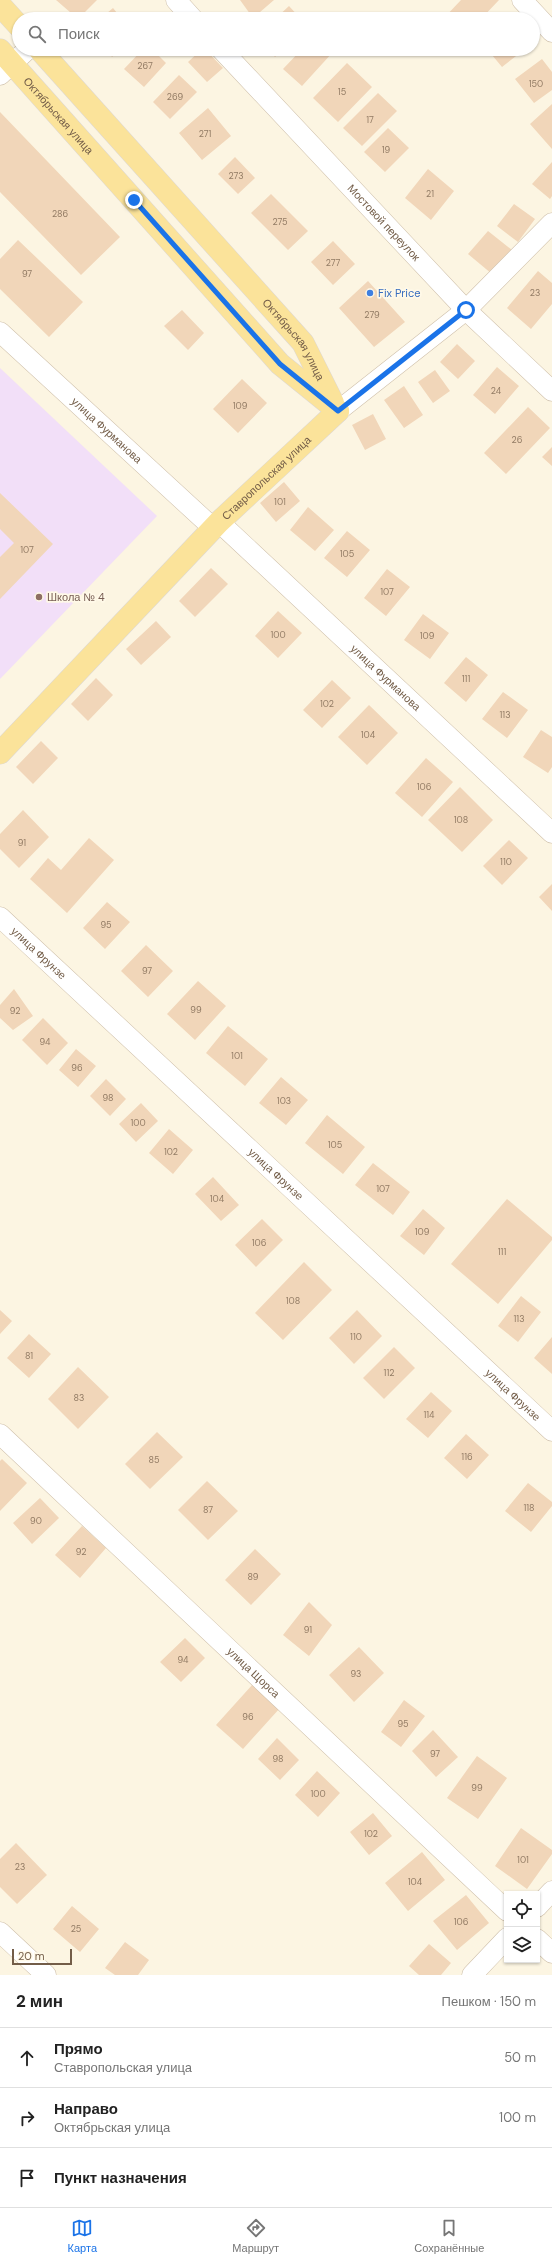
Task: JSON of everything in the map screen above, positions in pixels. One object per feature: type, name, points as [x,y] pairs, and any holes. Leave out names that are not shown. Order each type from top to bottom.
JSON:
[{"type":"main road","points":[[0,5],[12,18]]},
{"type":"main road","name":"Октябрьская улица","points":[[45,56],[303,343],[338,411]]},
{"type":"main road","name":"Октябрьская улица","points":[[4,63],[280,364],[338,411]]},
{"type":"main road","name":"Ставропольская улица","points":[[0,753],[216,525],[338,411]]},
{"type":"street","points":[[176,0],[187,12]]},
{"type":"street","points":[[522,0],[533,12]]},
{"type":"street","points":[[540,19],[552,32]]},
{"type":"street","points":[[4,63],[16,56]]},
{"type":"street","name":"Мостовой переулок","points":[[228,56],[466,310],[552,391]]},
{"type":"street","name":"Ставропольская улица","points":[[338,411],[466,310],[552,223]]},
{"type":"street","name":"улица Фурманова","points":[[0,332],[216,525],[552,833]]},
{"type":"street","name":"улица Фрунзе","points":[[0,917],[552,1432]]},
{"type":"street","name":"улица Щорса","points":[[0,1434],[504,1908]]},
{"type":"street","points":[[540,1903],[552,1891]]},
{"type":"street","points":[[0,1932],[46,1975]]},
{"type":"street","points":[[472,1975],[504,1941]]},
{"type":"street","points":[[540,1942],[552,1953]]},
{"type":"shaded area","name":"Школа № 4","points":[[0,368],[157,516],[0,679]]},
{"type":"building","points":[[56,0],[97,0],[85,12],[70,12]]},
{"type":"building","points":[[240,0],[274,0],[260,12],[249,12]]},
{"type":"building","points":[[461,0],[499,0],[488,12],[450,12]]},
{"type":"building","points":[[289,6],[295,12],[283,12]]},
{"type":"building","points":[[113,8],[116,12],[108,12]]},
{"type":"building","points":[[136,56],[159,56],[166,63],[144,87],[124,69]]},
{"type":"building","points":[[194,56],[212,56],[223,68],[207,82],[188,62]]},
{"type":"building","points":[[295,56],[329,56],[302,86],[283,69]]},
{"type":"building","points":[[493,56],[516,56],[502,67]]},
{"type":"building","points":[[542,59],[552,72],[552,90],[534,103],[515,79]]},
{"type":"building","points":[[347,63],[372,87],[338,122],[313,98]]},
{"type":"building","points":[[179,75],[197,92],[170,119],[153,102]]},
{"type":"building","points":[[378,93],[397,111],[362,146],[343,128]]},
{"type":"building","points":[[552,104],[552,149],[530,124]]},
{"type":"building","points":[[208,108],[231,136],[202,160],[179,133]]},
{"type":"building","points":[[0,112],[120,237],[81,275],[0,192]]},
{"type":"building","points":[[388,128],[409,148],[385,172],[364,152]]},
{"type":"building","points":[[235,157],[255,178],[238,194],[218,174]]},
{"type":"building","points":[[552,162],[552,196],[550,199],[532,184]]},
{"type":"building","points":[[428,169],[454,191],[431,220],[405,198]]},
{"type":"building","points":[[271,194],[308,231],[288,250],[251,213]]},
{"type":"building","points":[[514,204],[535,219],[518,242],[497,226]]},
{"type":"building","points":[[488,231],[512,250],[492,274],[468,254]]},
{"type":"building","points":[[18,240],[83,302],[49,337],[0,289],[0,259]]},
{"type":"building","points":[[333,241],[355,264],[333,285],[311,262]]},
{"type":"building","points":[[538,271],[552,283],[552,304],[531,329],[507,308]]},
{"type":"building","points":[[368,281],[405,322],[374,347],[339,308]]},
{"type":"building","points":[[182,310],[204,333],[188,350],[164,326]]},
{"type":"building","points":[[457,344],[475,361],[458,379],[440,362]]},
{"type":"building","points":[[497,367],[519,386],[495,414],[473,395]]},
{"type":"building","points":[[435,370],[450,391],[433,403],[418,382]]},
{"type":"building","points":[[242,379],[267,403],[238,433],[213,409]]},
{"type":"building","points":[[404,386],[423,415],[404,428],[384,400]]},
{"type":"building","points":[[528,407],[550,428],[506,474],[484,453]]},
{"type":"building","points":[[373,414],[386,439],[365,450],[352,425]]},
{"type":"building","points":[[552,447],[552,466],[542,457]]},
{"type":"building","points":[[284,482],[300,501],[276,522],[260,503]]},
{"type":"building","points":[[0,493],[53,544],[0,599],[0,557],[14,543],[0,529]]},
{"type":"building","points":[[308,507],[334,530],[315,551],[290,530]]},
{"type":"building","points":[[347,531],[370,550],[347,577],[324,558]]},
{"type":"building","points":[[211,568],[228,584],[195,617],[179,601]]},
{"type":"building","points":[[387,569],[410,587],[386,616],[364,598]]},
{"type":"building","points":[[278,611],[302,633],[278,658],[255,636]]},
{"type":"building","points":[[423,614],[449,633],[430,659],[404,640]]},
{"type":"building","points":[[156,621],[171,637],[141,665],[126,649]]},
{"type":"building","points":[[466,657],[488,675],[466,702],[444,683]]},
{"type":"building","points":[[96,678],[113,695],[88,721],[71,704]]},
{"type":"building","points":[[332,680],[351,698],[322,728],[303,710]]},
{"type":"building","points":[[503,692],[528,710],[507,738],[482,719]]},
{"type":"building","points":[[369,705],[398,733],[367,765],[338,737]]},
{"type":"building","points":[[541,730],[552,737],[552,767],[548,773],[523,757]]},
{"type":"building","points":[[41,741],[58,758],[33,784],[16,767]]},
{"type":"building","points":[[426,758],[453,782],[422,817],[395,793]]},
{"type":"building","points":[[460,787],[493,820],[462,852],[428,820]]},
{"type":"building","points":[[23,810],[49,837],[19,868],[0,849],[0,834]]},
{"type":"building","points":[[89,838],[114,860],[67,913],[30,879],[48,858],[61,870]]},
{"type":"building","points":[[509,840],[528,858],[502,885],[483,866]]},
{"type":"building","points":[[552,884],[552,911],[539,897]]},
{"type":"building","points":[[107,902],[130,922],[105,949],[83,928]]},
{"type":"building","points":[[146,945],[173,971],[148,997],[121,971]]},
{"type":"building","points":[[198,981],[226,1006],[195,1040],[167,1014]]},
{"type":"building","points":[[14,989],[33,1016],[13,1030],[0,1018],[0,1005]]},
{"type":"building","points":[[43,1018],[68,1043],[47,1065],[22,1040]]},
{"type":"building","points":[[228,1026],[268,1059],[245,1086],[206,1053]]},
{"type":"building","points":[[76,1049],[96,1066],[78,1087],[59,1070]]},
{"type":"building","points":[[281,1077],[308,1100],[286,1125],[259,1103]]},
{"type":"building","points":[[106,1079],[126,1099],[110,1116],[90,1096]]},
{"type":"building","points":[[141,1103],[158,1121],[136,1142],[119,1124]]},
{"type":"building","points":[[327,1115],[365,1147],[343,1174],[305,1143]]},
{"type":"building","points":[[169,1129],[193,1150],[173,1174],[149,1153]]},
{"type":"building","points":[[373,1163],[410,1192],[393,1215],[355,1185]]},
{"type":"building","points":[[213,1177],[239,1205],[221,1221],[195,1194]]},
{"type":"building","points":[[507,1199],[552,1237],[552,1240],[498,1304],[451,1264]]},
{"type":"building","points":[[423,1209],[445,1228],[424,1255],[400,1236]]},
{"type":"building","points":[[262,1219],[283,1240],[256,1267],[235,1245]]},
{"type":"building","points":[[304,1262],[332,1290],[283,1340],[255,1313]]},
{"type":"building","points":[[521,1296],[541,1312],[518,1342],[498,1326]]},
{"type":"building","points":[[0,1310],[12,1321],[0,1334]]},
{"type":"building","points":[[357,1310],[382,1336],[354,1364],[329,1338]]},
{"type":"building","points":[[29,1334],[51,1354],[29,1378],[7,1358]]},
{"type":"building","points":[[552,1337],[552,1374],[534,1358]]},
{"type":"building","points":[[394,1347],[415,1368],[384,1399],[363,1378]]},
{"type":"building","points":[[78,1367],[109,1397],[78,1429],[48,1399]]},
{"type":"building","points":[[431,1392],[452,1411],[428,1438],[406,1419]]},
{"type":"building","points":[[157,1432],[183,1457],[150,1489],[125,1464]]},
{"type":"building","points":[[466,1434],[489,1455],[467,1479],[444,1458]]},
{"type":"building","points":[[2,1459],[27,1483],[0,1511],[0,1461]]},
{"type":"building","points":[[207,1481],[238,1511],[208,1540],[178,1510]]},
{"type":"building","points":[[528,1483],[552,1502],[552,1506],[531,1532],[505,1511]]},
{"type":"building","points":[[40,1498],[59,1518],[32,1544],[13,1523]]},
{"type":"building","points":[[82,1526],[106,1548],[80,1578],[55,1555]]},
{"type":"building","points":[[255,1549],[281,1574],[251,1605],[225,1580]]},
{"type":"building","points":[[309,1602],[332,1625],[309,1656],[283,1635]]},
{"type":"building","points":[[185,1638],[205,1658],[181,1682],[160,1662]]},
{"type":"building","points":[[359,1647],[384,1673],[354,1702],[329,1675]]},
{"type":"building","points":[[253,1684],[280,1708],[243,1749],[216,1725]]},
{"type":"building","points":[[404,1700],[425,1716],[401,1747],[381,1732]]},
{"type":"building","points":[[433,1730],[458,1757],[436,1777],[412,1751]]},
{"type":"building","points":[[277,1738],[299,1760],[280,1780],[258,1759]]},
{"type":"building","points":[[477,1756],[507,1778],[478,1819],[447,1798]]},
{"type":"building","points":[[317,1771],[340,1793],[318,1817],[295,1795]]},
{"type":"building","points":[[373,1813],[392,1836],[369,1855],[350,1832]]},
{"type":"building","points":[[521,1828],[552,1850],[552,1854],[527,1889],[495,1866]]},
{"type":"building","points":[[16,1843],[47,1875],[17,1904],[0,1887],[0,1859]]},
{"type":"building","points":[[422,1852],[445,1880],[408,1911],[385,1883]]},
{"type":"building","points":[[466,1895],[489,1923],[457,1950],[433,1921]]},
{"type":"building","points":[[72,1906],[99,1929],[80,1952],[53,1929]]},
{"type":"building","points":[[125,1942],[149,1960],[138,1975],[115,1975],[105,1968]]},
{"type":"building","points":[[429,1944],[451,1963],[441,1975],[419,1975],[409,1966]]},
{"type":"place","name":"Fix Price","points":[[370,293]]},
{"type":"place","name":"Школа № 4","points":[[39,597]]},
{"type":"route","points":[[134,200],[280,364],[338,411],[466,310]]}]
